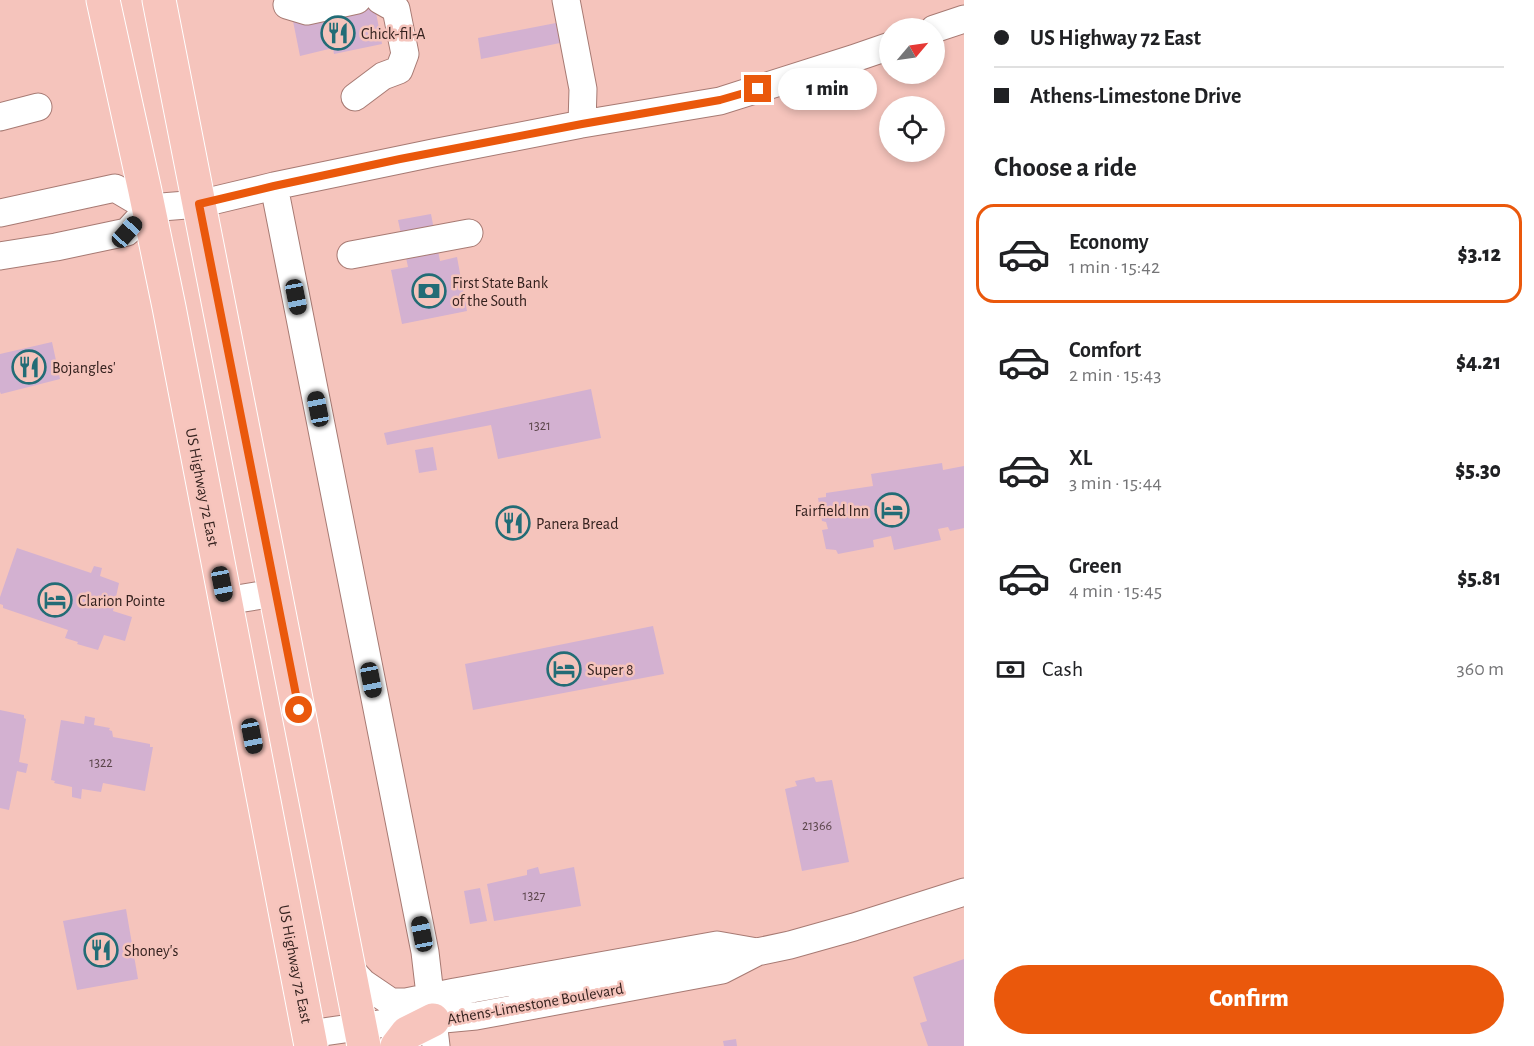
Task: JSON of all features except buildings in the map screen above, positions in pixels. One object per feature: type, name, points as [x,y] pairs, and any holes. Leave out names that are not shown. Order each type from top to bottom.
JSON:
[{"type":"highway","name":"US Highway 72 East","points":[[103,0],[149,208],[310,1040]]},
{"type":"highway","points":[[159,0],[362,1036]]},
{"type":"highway","points":[[397,1046],[407,1033],[433,1021]]},
{"type":"street","points":[[287,5],[307,11],[357,0]]},
{"type":"street","points":[[355,97],[383,76],[399,70],[405,54],[396,9],[380,0]]},
{"type":"street","points":[[566,0],[583,89],[582,124]]},
{"type":"street","points":[[945,25],[964,19]]},
{"type":"street","points":[[0,213],[115,188],[149,208],[199,204],[274,186],[582,124],[720,100],[879,50]]},
{"type":"street","points":[[0,117],[38,107]]},
{"type":"street","points":[[274,186],[423,941],[433,1021]]},
{"type":"street","points":[[0,256],[127,232],[149,208]]},
{"type":"street","points":[[351,255],[469,233]]},
{"type":"street","points":[[225,602],[275,592]]},
{"type":"street","name":"Athens-Limestone Boulevard","points":[[310,1040],[362,1036],[414,1019],[433,1021],[476,1016],[722,970],[757,952],[790,945],[964,892]]},
{"type":"street","name":"Athens-Limestone Boulevard","points":[[349,968],[363,983],[391,1002],[406,1002],[433,1021]]},
{"type":"place","name":"Chick-fil-A","points":[[338,33]]},
{"type":"place","name":"First State Bank of the South","points":[[429,291]]},
{"type":"place","name":"Bojangles'","points":[[29,367]]},
{"type":"place","name":"Fairfield Inn","points":[[892,510]]},
{"type":"place","name":"Panera Bread","points":[[513,523]]},
{"type":"place","name":"Clarion Pointe","points":[[55,600]]},
{"type":"place","name":"Super 8","points":[[564,669]]},
{"type":"place","name":"Shoney's","points":[[101,950]]},
{"type":"route","points":[[299,710],[199,204],[400,159],[720,100],[758,89]]}]
